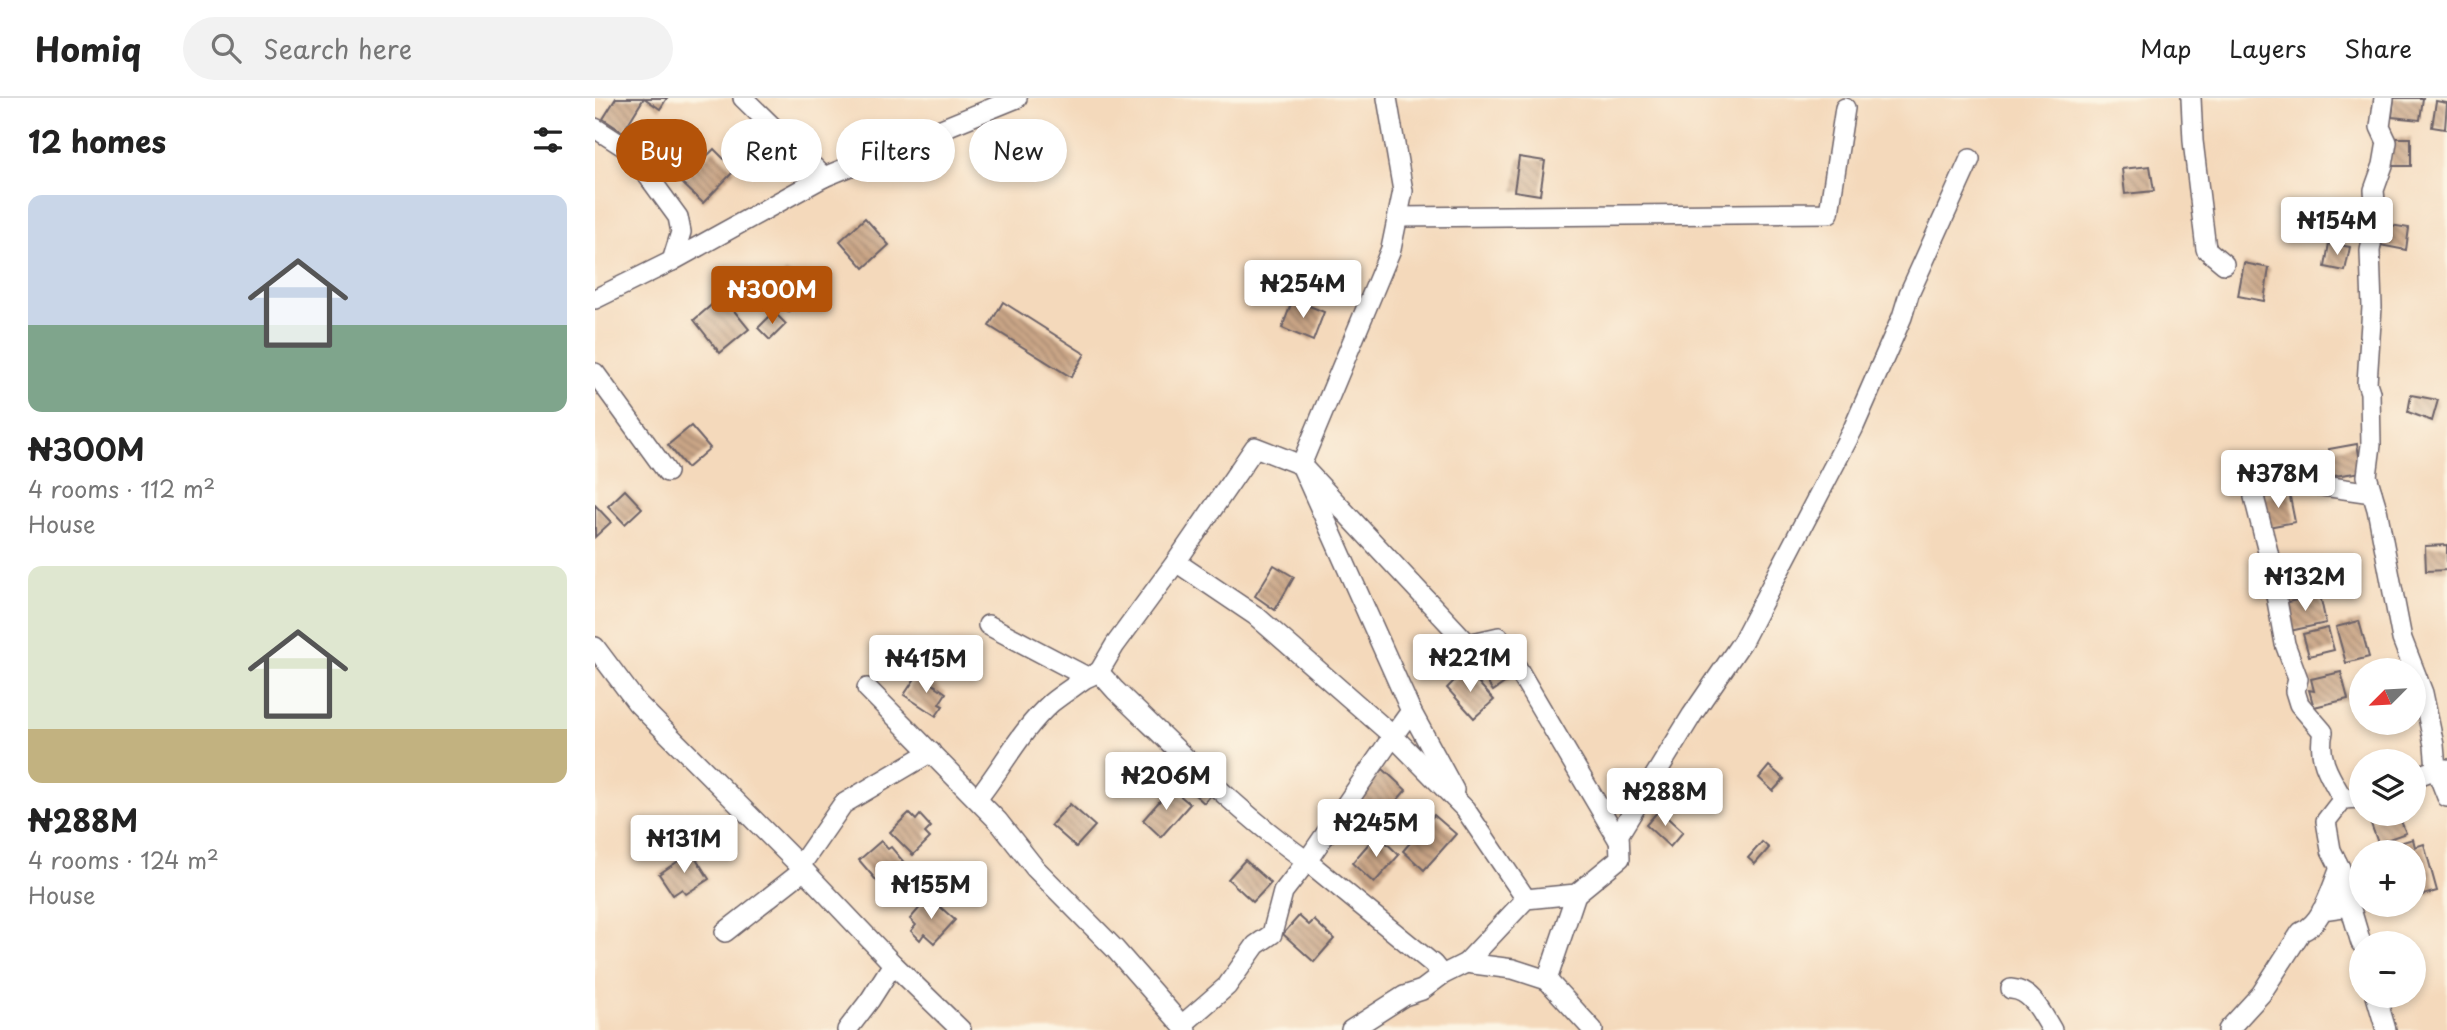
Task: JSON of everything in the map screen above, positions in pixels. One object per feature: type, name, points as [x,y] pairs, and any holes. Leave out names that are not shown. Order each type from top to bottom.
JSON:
[{"type":"street","points":[[743,98],[824,177]]},
{"type":"street","points":[[595,299],[672,261],[824,177],[1017,98]]},
{"type":"street","points":[[1387,98],[1403,191],[1391,249],[1301,465],[1412,711],[1465,809],[1526,899]]},
{"type":"street","points":[[2191,98],[2193,141],[2206,248],[2224,264]]},
{"type":"street","points":[[2384,98],[2380,127],[2387,142],[2383,165],[2374,190],[2376,215],[2370,251],[2372,307],[2367,383],[2370,392],[2371,445],[2367,476],[2402,639],[2423,693],[2447,797]]},
{"type":"street","points":[[1398,217],[1829,213],[1845,108]]},
{"type":"street","points":[[595,128],[629,150],[678,217],[681,232],[672,261]]},
{"type":"street","points":[[1351,1030],[1404,996],[1422,990],[1442,975],[1467,963],[1526,899],[1576,894],[1620,859],[1619,834],[1692,715],[1742,642],[1847,441],[1970,159]]},
{"type":"street","points":[[595,373],[667,472]]},
{"type":"street","points":[[977,799],[1022,736],[1051,704],[1093,675],[1176,562],[1255,447],[1301,465],[1468,644],[1499,637],[1619,841]]},
{"type":"street","points":[[2349,795],[2326,770],[2320,744],[2323,732],[2299,704],[2295,691],[2298,679],[2285,644],[2268,552],[2254,497],[2259,486],[2268,480],[2372,493]]},
{"type":"street","points":[[1176,562],[1256,616],[1394,736],[1465,809]]},
{"type":"street","points":[[988,625],[1093,675],[1115,690],[1235,804],[1433,964],[1442,975]]},
{"type":"street","points":[[595,647],[636,703],[961,1030]]},
{"type":"street","points":[[867,688],[999,821],[1035,868],[1115,949],[1184,1028],[1227,986],[1256,944],[1272,934],[1283,892],[1412,711]]},
{"type":"street","points":[[726,932],[802,868],[843,804],[931,752]]},
{"type":"street","points":[[2349,801],[2326,821],[2331,850],[2340,868],[2349,902]]},
{"type":"street","points":[[2228,1030],[2261,994],[2301,932],[2311,928],[2340,868]]},
{"type":"street","points":[[1547,981],[1576,894]]},
{"type":"street","points":[[2322,910],[2349,906]]},
{"type":"street","points":[[1467,963],[1513,969],[1547,981],[1593,1030]]},
{"type":"street","points":[[847,1030],[893,964]]},
{"type":"street","points":[[2011,989],[2020,989],[2030,996],[2052,1030]]},
{"type":"street","points":[[2380,1008],[2386,1030]]},
{"type":"building","points":[[616,98],[644,98],[631,119],[616,119],[616,127],[603,119]]},
{"type":"building","points":[[644,98],[667,98],[660,109]]},
{"type":"building","points":[[2394,98],[2423,98],[2420,120],[2392,117]]},
{"type":"building","points":[[2436,101],[2447,103],[2445,129],[2432,127]]},
{"type":"building","points":[[2391,138],[2411,138],[2411,166],[2391,166]]},
{"type":"building","points":[[714,149],[721,156],[721,182],[723,182],[703,203],[681,182],[707,182],[707,156]]},
{"type":"building","points":[[1519,157],[1545,161],[1540,195],[1514,191]]},
{"type":"building","points":[[2150,166],[2154,191],[2125,194],[2122,169]]},
{"type":"building","points":[[865,218],[889,245],[864,268],[840,241]]},
{"type":"building","points":[[2378,223],[2409,228],[2406,250],[2375,244]]},
{"type":"building","points":[[2329,243],[2350,247],[2345,271],[2325,267]]},
{"type":"building","points":[[2244,263],[2269,268],[2264,301],[2238,296]]},
{"type":"building","points":[[1302,266],[1335,274],[1326,300],[1295,291]]},
{"type":"building","points":[[786,271],[807,289],[789,312],[767,294]]},
{"type":"building","points":[[722,296],[749,329],[720,353],[694,320]]},
{"type":"building","points":[[1293,299],[1324,312],[1313,341],[1282,328]]},
{"type":"building","points":[[1003,302],[1085,354],[1071,377],[989,326]]},
{"type":"building","points":[[774,312],[786,324],[770,340],[758,328]]},
{"type":"building","points":[[2411,395],[2438,400],[2432,421],[2408,412]]},
{"type":"building","points":[[691,426],[710,448],[687,468],[668,445]]},
{"type":"building","points":[[2357,444],[2362,472],[2334,476],[2329,449]]},
{"type":"building","points":[[625,490],[642,508],[625,524],[608,506]]},
{"type":"building","points":[[2289,492],[2295,522],[2268,527],[2261,498]]},
{"type":"building","points":[[595,505],[611,522],[595,537]]},
{"type":"building","points":[[2447,545],[2447,570],[2426,571],[2425,546]]},
{"type":"building","points":[[1274,565],[1294,577],[1275,610],[1255,596]]},
{"type":"building","points":[[2320,595],[2326,623],[2290,631],[2283,603]]},
{"type":"building","points":[[2359,621],[2369,657],[2349,658],[2349,662],[2346,663],[2336,627]]},
{"type":"building","points":[[2328,628],[2334,650],[2309,656],[2303,634]]},
{"type":"building","points":[[1489,641],[1513,677],[1493,691],[1469,655]]},
{"type":"building","points":[[1466,669],[1494,700],[1474,718],[1447,688]]},
{"type":"building","points":[[2341,672],[2348,699],[2314,707],[2309,690],[2314,691],[2311,679]]},
{"type":"building","points":[[918,674],[946,693],[939,704],[943,706],[936,716],[904,695]]},
{"type":"building","points":[[1769,766],[1784,779],[1773,791],[1759,778]]},
{"type":"building","points":[[1383,769],[1406,790],[1378,822],[1355,801]]},
{"type":"building","points":[[1201,784],[1212,794],[1204,803],[1193,793]]},
{"type":"building","points":[[1171,788],[1190,804],[1161,837],[1143,820]]},
{"type":"building","points":[[1070,804],[1095,826],[1076,847],[1051,825]]},
{"type":"building","points":[[1659,810],[1683,832],[1670,847],[1646,825]]},
{"type":"building","points":[[909,813],[916,820],[920,815],[931,827],[925,833],[930,838],[913,855],[890,832]]},
{"type":"building","points":[[1434,815],[1456,834],[1424,870],[1403,851]]},
{"type":"building","points":[[2372,826],[2403,826],[2406,833],[2386,840],[2377,840]]},
{"type":"building","points":[[1377,834],[1399,855],[1374,883],[1352,863]]},
{"type":"building","points":[[881,841],[888,849],[891,847],[907,866],[882,887],[859,860]]},
{"type":"building","points":[[1762,842],[1769,848],[1755,864],[1748,858]]},
{"type":"building","points":[[2426,851],[2437,891],[2426,894]]},
{"type":"building","points":[[692,852],[709,879],[686,894],[682,889],[673,895],[659,874]]},
{"type":"building","points":[[1245,860],[1271,883],[1253,902],[1228,879]]},
{"type":"building","points":[[929,897],[955,920],[934,943],[924,934],[920,940],[911,931],[916,925],[910,919]]},
{"type":"building","points":[[1299,916],[1309,925],[1314,920],[1334,939],[1314,962],[1283,934]]}]
